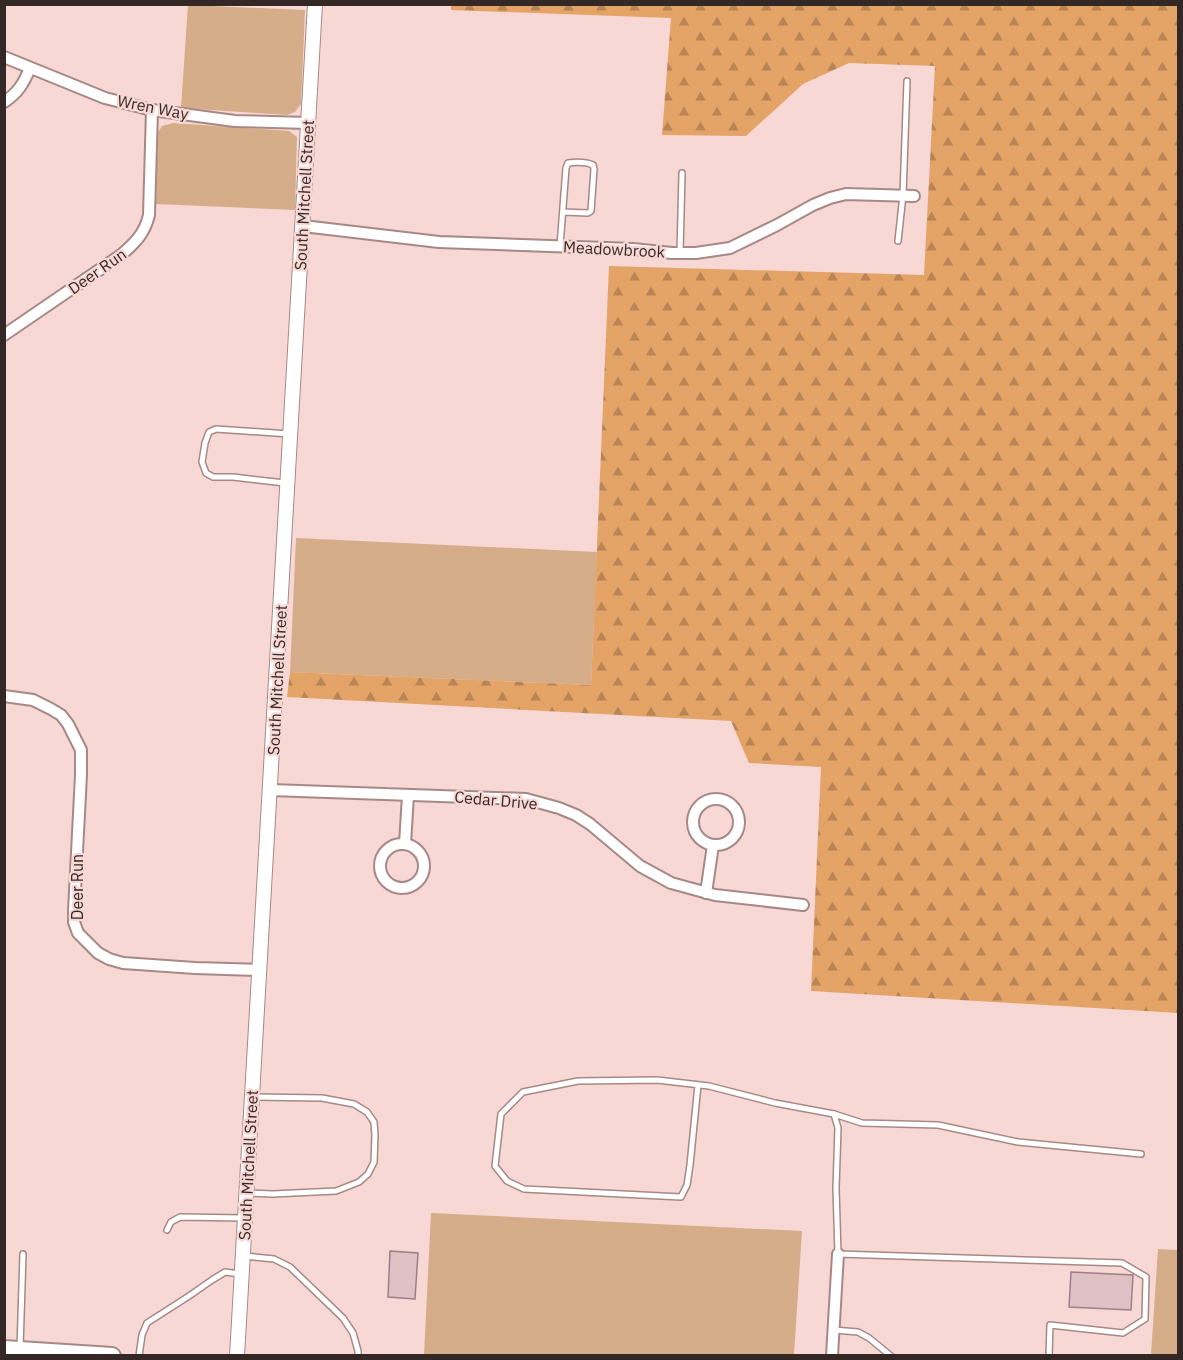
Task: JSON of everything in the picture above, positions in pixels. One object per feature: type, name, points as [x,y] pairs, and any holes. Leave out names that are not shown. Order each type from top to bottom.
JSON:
[{"type":"main road","points":[[12,1350],[112,1356]]},
{"type":"street","name":"South Mitchell Street","points":[[237,1356],[315,4]]},
{"type":"street","name":"Wren Way","points":[[4,57],[105,98],[152,110],[235,121],[309,123]]},
{"type":"street","points":[[4,102],[15,96],[23,85],[30,68]]},
{"type":"street","name":"Deer Run","points":[[4,335],[121,255],[142,234],[149,215],[152,110]]},
{"type":"street","name":"Meadowbrook","points":[[303,226],[439,242],[633,249],[680,253],[730,248],[830,198],[846,194],[908,195]]},
{"type":"street","name":"Deer Run","points":[[4,696],[33,700],[51,708],[68,724],[81,750],[74,910],[74,922],[78,933],[98,952],[109,959],[123,963],[260,970]]},
{"type":"street","name":"Cedar Drive","points":[[271,790],[526,799],[576,815],[640,866],[671,883],[706,893],[802,904]]},
{"type":"street","points":[[405,844],[408,795]]},
{"type":"street","points":[[716,799],[724,800],[736,809],[740,824],[734,838],[728,843],[713,845],[699,838],[693,825],[694,817],[702,804],[716,799]]},
{"type":"street","points":[[405,844],[412,846],[422,856],[424,870],[421,877],[410,886],[396,887],[384,879],[381,872],[381,858],[390,847],[405,844]]},
{"type":"street","points":[[706,893],[713,845]]},
{"type":"street","points":[[832,1356],[838,1254]]},
{"type":"lane","points":[[898,241],[908,195],[907,81]]},
{"type":"lane","points":[[560,246],[566,168],[568,163],[590,163],[594,169],[591,211],[588,213],[563,212]]},
{"type":"lane","points":[[680,253],[682,173]]},
{"type":"lane","points":[[288,483],[213,477],[206,473],[202,462],[209,432],[216,429],[291,434]]},
{"type":"lane","points":[[698,1085],[687,1185],[681,1197],[524,1190],[507,1181],[495,1166],[501,1114],[523,1092],[578,1081],[657,1080],[709,1086],[775,1103],[834,1114],[862,1123],[938,1125],[1018,1142],[1141,1154]]},
{"type":"lane","points":[[246,1193],[336,1191],[359,1182],[368,1174],[374,1162],[375,1153],[374,1122],[367,1112],[354,1104],[322,1098],[252,1097]]},
{"type":"lane","points":[[834,1114],[838,1128],[838,1254],[1122,1263],[1146,1278],[1145,1319],[1123,1333],[1050,1325],[1049,1356]]},
{"type":"lane","points":[[167,1230],[171,1222],[180,1217],[245,1218]]},
{"type":"lane","points":[[12,1350],[23,1254]]},
{"type":"lane","points":[[243,1256],[274,1259],[290,1267],[343,1318],[353,1333],[358,1356]]},
{"type":"lane","points":[[139,1356],[142,1335],[147,1323],[225,1272],[242,1274]]},
{"type":"lane","points":[[834,1330],[858,1332],[891,1356]]},
{"type":"shaded area","points":[[188,5],[305,10],[301,104],[295,112],[287,115],[181,108]]},
{"type":"shaded area","points":[[173,123],[289,131],[297,137],[295,210],[156,204],[157,134],[162,126]]},
{"type":"shaded area","points":[[296,538],[597,552],[591,685],[290,672]]},
{"type":"shaded area","points":[[431,1213],[802,1231],[794,1355],[424,1355]]},
{"type":"shaded area","points":[[1158,1249],[1178,1250],[1178,1355],[1151,1355]]},
{"type":"green space","points":[[451,5],[1178,5],[1178,1013],[811,991],[821,767],[749,763],[731,721],[287,697],[290,672],[591,685],[609,266],[924,275],[935,66],[849,63],[803,84],[746,136],[662,135],[671,18],[451,10]]},
{"type":"building","points":[[390,1251],[418,1253],[415,1299],[388,1297]]},
{"type":"building","points":[[1071,1272],[1133,1275],[1131,1310],[1069,1307]]}]
